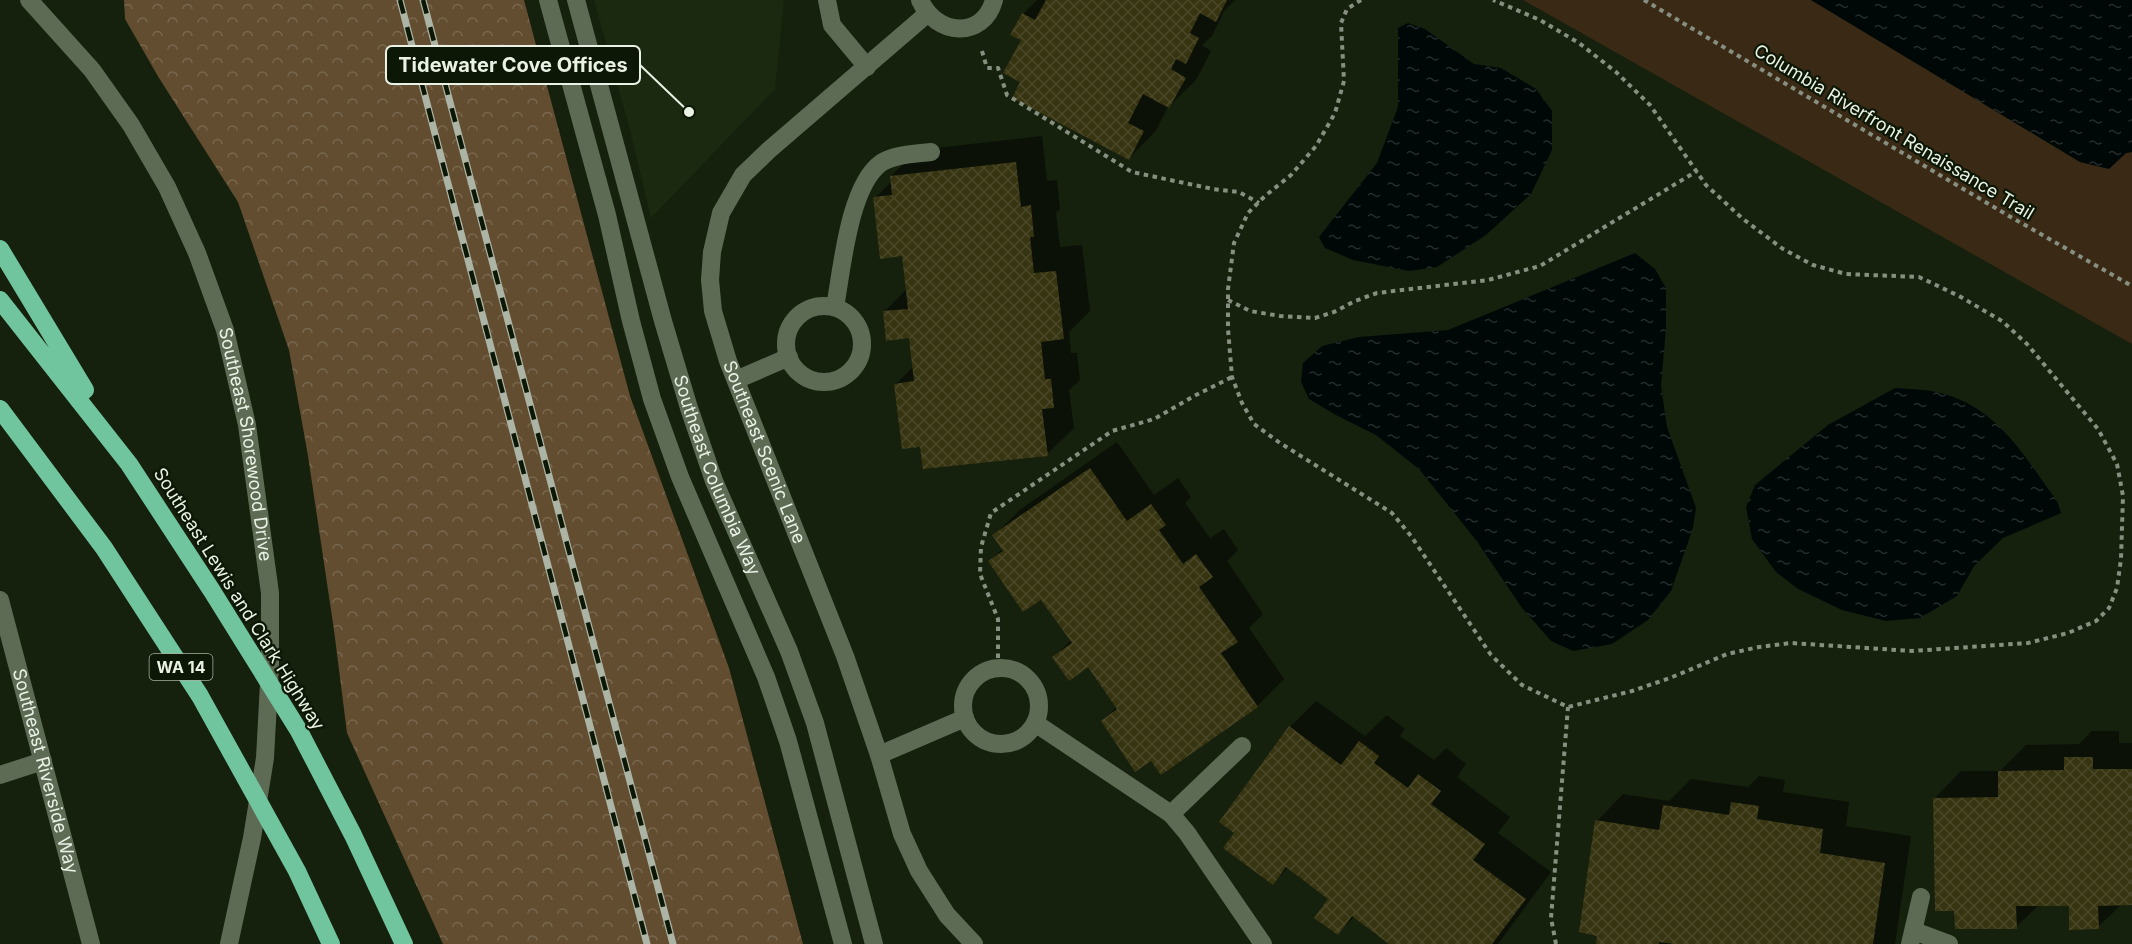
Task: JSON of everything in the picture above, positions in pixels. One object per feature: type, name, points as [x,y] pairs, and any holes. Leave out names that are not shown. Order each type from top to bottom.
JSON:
[{"type":"highway","points":[[0,249],[129,464]]},
{"type":"highway","name":"Southeast Lewis and Clark Highway","points":[[0,300],[129,464],[212,591],[299,731],[353,835],[404,944]]},
{"type":"highway","name":"WA 14","points":[[0,409],[104,548],[200,696],[297,871],[331,944]]},
{"type":"street","name":"Southeast Shorewood Drive","points":[[29,0],[92,70],[131,125],[167,187],[193,244],[225,330],[248,425],[270,593],[270,665],[265,758],[242,889],[229,944]]},
{"type":"street","name":"Southeast Columbia Way","points":[[548,0],[607,215],[631,321],[652,399],[680,477],[766,677],[788,741],[843,944]]},
{"type":"street","name":"Southeast Columbia Way","points":[[576,0],[663,321],[689,408],[714,481],[789,651],[815,723],[874,944]]},
{"type":"street","points":[[827,0],[832,25],[867,67]]},
{"type":"street","points":[[924,7],[935,21],[947,27],[960,28],[974,25],[985,18],[994,0]]},
{"type":"street","name":"Southeast Scenic Lane","points":[[924,7],[867,67],[743,175],[721,213],[712,252],[710,279],[716,321],[736,380],[845,656],[879,755],[902,834],[919,871],[947,915],[974,944]]},
{"type":"street","points":[[835,307],[853,209],[866,178],[882,162],[900,156],[931,152]]},
{"type":"street","points":[[822,305],[847,312],[856,322],[862,334],[861,354],[852,371],[840,379],[828,382],[814,381],[802,375],[789,357],[786,340],[790,327],[798,316],[808,309],[822,305]]},
{"type":"street","points":[[736,380],[789,357]]},
{"type":"street","name":"Southeast Riverside Way","points":[[0,600],[91,944]]},
{"type":"street","points":[[998,667],[1011,668],[1023,674],[1032,684],[1038,696],[1039,710],[1035,723],[1028,733],[1017,741],[1004,744],[990,743],[978,737],[964,718],[962,702],[966,689],[979,674],[998,667]]},
{"type":"street","points":[[879,755],[964,718]]},
{"type":"street","points":[[1035,723],[1171,814],[1187,833],[1263,944]]},
{"type":"street","points":[[1171,814],[1242,746]]},
{"type":"street","points":[[0,775],[43,761]]},
{"type":"street","points":[[1921,897],[1912,937],[1949,944]]},
{"type":"path","points":[[1361,0],[1347,9],[1341,23],[1344,81],[1335,113],[1316,146],[1291,175],[1248,213],[1234,243],[1228,300],[1232,377],[1242,403],[1254,424],[1280,443],[1392,513],[1411,536],[1491,655],[1522,685],[1568,707],[1632,691],[1727,654],[1770,646],[1791,643],[1912,651],[2028,643],[2068,633],[2096,621],[2109,608],[2118,588],[2123,496],[2117,464],[2098,429],[2027,344],[2002,321],[1959,296],[1919,277],[1846,274],[1813,265],[1783,249],[1743,219],[1706,185],[1650,105],[1616,72],[1579,43],[1540,20],[1493,0]]},
{"type":"path","name":"Columbia Riverfront Renaissance Trail","points":[[1644,0],[2132,286]]},
{"type":"path","points":[[974,25],[987,68],[998,68],[1007,95],[1016,101],[1132,172],[1213,189],[1239,192],[1259,203]]},
{"type":"path","points":[[1228,300],[1250,310],[1280,316],[1315,318],[1377,293],[1488,280],[1540,266],[1697,171]]},
{"type":"path","points":[[998,667],[998,619],[981,574],[981,547],[991,513],[1112,431],[1154,419],[1196,394],[1232,377]]},
{"type":"path","points":[[1556,944],[1551,918],[1568,707]]},
{"type":"shaded area","points":[[594,0],[784,0],[775,89],[651,218],[631,134]]},
{"type":"shaded area","points":[[1523,0],[1811,0],[2080,162],[2109,168],[2126,153],[2132,152],[2132,344]]},
{"type":"green space","points":[[124,0],[524,0],[630,396],[729,668],[803,944],[443,944],[347,733],[308,456],[289,350],[238,202],[159,78],[125,19]]},
{"type":"water","points":[[1811,0],[2132,0],[2132,152],[2126,153],[2109,169],[2080,162]]},
{"type":"water","points":[[1408,23],[1425,29],[1474,64],[1501,68],[1536,89],[1552,111],[1552,150],[1531,194],[1486,235],[1437,267],[1409,271],[1353,260],[1325,248],[1319,237],[1377,163],[1398,107],[1398,28]]},
{"type":"water","points":[[1635,253],[1655,269],[1666,288],[1666,328],[1661,386],[1667,427],[1696,508],[1693,528],[1671,591],[1648,620],[1612,644],[1573,651],[1551,641],[1522,608],[1476,540],[1419,469],[1376,435],[1309,399],[1301,382],[1303,363],[1322,346],[1359,337],[1448,330]]},
{"type":"water","points":[[1895,388],[1931,391],[1957,399],[1976,408],[1992,420],[2007,434],[2032,466],[2057,501],[2061,513],[2003,538],[1974,566],[1957,596],[1920,618],[1886,621],[1842,610],[1798,589],[1776,572],[1752,539],[1746,507],[1755,485],[1828,425]]},
{"type":"building","points":[[1046,0],[1227,0],[1216,22],[1200,13],[1190,33],[1199,38],[1186,64],[1176,59],[1171,69],[1186,78],[1169,108],[1143,94],[1128,123],[1144,131],[1129,160],[1012,98],[1020,82],[1003,73],[1021,40],[1010,35],[1022,13],[1035,20]]},
{"type":"building","points":[[1016,162],[1021,207],[1031,205],[1034,237],[1030,237],[1034,273],[1056,271],[1064,339],[1041,342],[1045,379],[1051,379],[1054,408],[1042,409],[1048,456],[923,469],[920,447],[902,449],[894,384],[914,381],[909,338],[886,341],[883,311],[908,309],[902,256],[880,259],[873,197],[892,195],[890,176]]},
{"type":"building","points":[[1090,468],[1127,521],[1151,504],[1166,525],[1159,530],[1183,564],[1196,554],[1213,577],[1199,587],[1238,642],[1221,653],[1258,707],[1161,775],[1151,761],[1135,772],[1101,721],[1117,709],[1088,667],[1069,681],[1052,657],[1072,643],[1041,600],[1023,612],[988,561],[1003,551],[992,535]]},
{"type":"building","points":[[1289,726],[1341,765],[1359,741],[1379,756],[1374,763],[1408,788],[1418,774],[1441,791],[1431,804],[1485,844],[1473,860],[1526,899],[1492,944],[1389,944],[1352,916],[1338,935],[1314,918],[1328,899],[1286,867],[1273,885],[1223,848],[1234,833],[1219,822]]},
{"type":"building","points":[[2064,757],[2093,757],[2093,769],[2132,769],[2132,905],[2098,906],[2099,929],[2069,930],[2069,906],[2016,906],[2017,929],[1955,929],[1954,911],[1935,911],[1933,798],[1998,797],[1998,771],[2064,770]]},
{"type":"building","points":[[1731,802],[1759,806],[1757,819],[1823,829],[1820,853],[1885,863],[1873,944],[1674,944],[1659,942],[1659,944],[1596,944],[1597,936],[1579,932],[1595,820],[1659,830],[1663,805],[1729,815]]},
{"type":"railway","points":[[400,0],[647,944]]},
{"type":"railway","points":[[423,0],[673,944]]},
{"type":"place","name":"Tidewater Cove Offices","points":[[689,112]]}]
